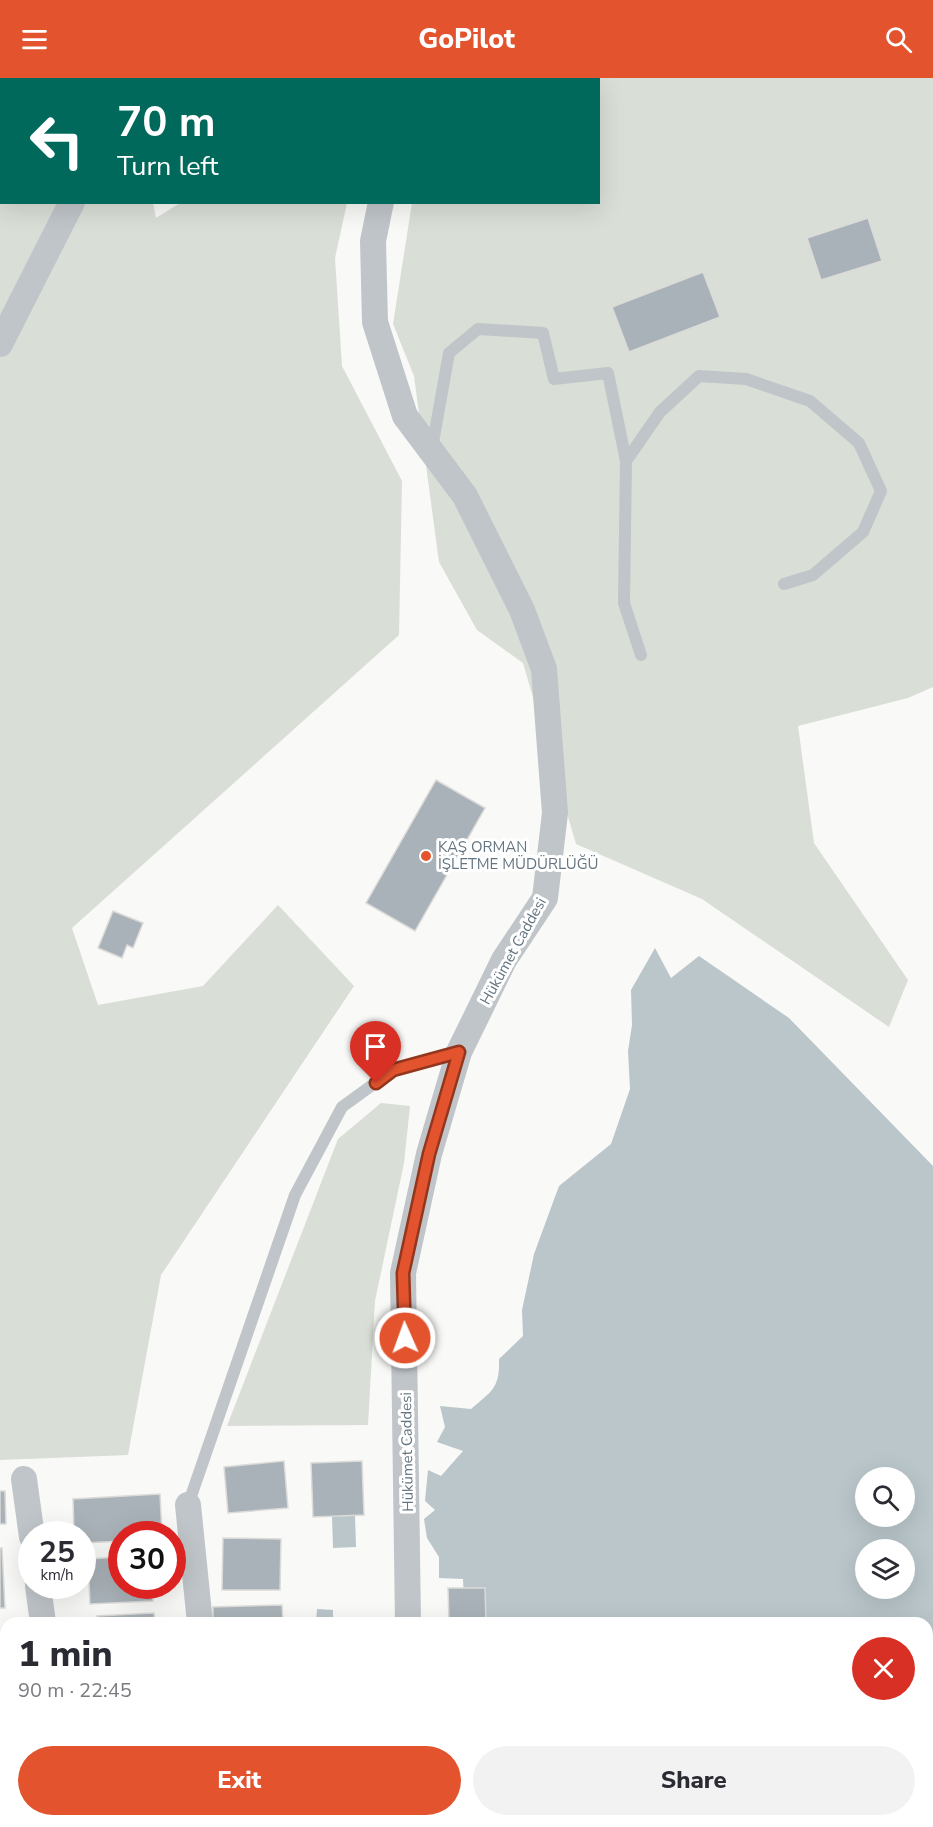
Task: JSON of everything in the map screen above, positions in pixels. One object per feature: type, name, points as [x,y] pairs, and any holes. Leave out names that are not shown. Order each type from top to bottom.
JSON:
[{"type":"street","points":[[0,344],[71,204]]},
{"type":"street","name":"Hükümet Caddesi","points":[[381,204],[373,241],[375,322],[405,416],[465,496],[522,610],[544,669],[555,813],[545,898],[504,960],[459,1052],[429,1154],[403,1273],[408,1617]]},
{"type":"street","points":[[24,1479],[30,1521]]},
{"type":"street","points":[[188,1505],[199,1617]]},
{"type":"street","points":[[40,1599],[42,1617]]},
{"type":"lane","points":[[432,452],[449,353],[478,329],[543,333],[554,379],[608,373],[626,461],[624,603],[641,655]]},
{"type":"lane","points":[[626,461],[660,412],[699,376],[746,379],[810,401],[859,443],[881,491],[863,532],[813,575],[784,584]]},
{"type":"lane","points":[[188,1505],[295,1195],[342,1107],[393,1070],[459,1052]]},
{"type":"shaded area","points":[[600,78],[933,78],[933,687],[908,698],[798,726],[814,843],[908,980],[889,1027],[702,899],[576,844],[523,663],[477,630],[439,562],[414,376],[393,324],[412,204],[600,204]]},
{"type":"shaded area","points":[[0,204],[153,204],[156,218],[178,204],[347,204],[335,258],[342,366],[402,481],[399,635],[72,928],[98,1005],[203,986],[278,905],[354,986],[161,1275],[128,1455],[0,1460]]},
{"type":"shaded area","points":[[655,948],[671,978],[699,956],[789,1018],[933,1166],[933,1617],[465,1617],[463,1579],[439,1578],[439,1557],[427,1538],[424,1519],[435,1510],[425,1501],[428,1470],[441,1476],[463,1451],[437,1442],[445,1427],[440,1406],[471,1409],[489,1393],[496,1383],[499,1359],[523,1336],[522,1310],[534,1254],[559,1186],[611,1144],[630,1089],[628,1051],[632,1025],[631,990]]},
{"type":"shaded area","points":[[381,1103],[410,1106],[404,1163],[375,1301],[368,1425],[227,1426],[338,1139]]},
{"type":"shaded area","points":[[355,1515],[356,1547],[333,1548],[332,1516]]},
{"type":"shaded area","points":[[317,1609],[333,1610],[333,1617],[316,1617]]},
{"type":"building","points":[[868,218],[882,261],[821,280],[807,238]]},
{"type":"building","points":[[703,272],[720,317],[629,352],[612,307]]},
{"type":"building","name":"KAŞ ORMAN İŞLETME MÜDÜRLÜĞÜ","points":[[436,780],[485,808],[415,931],[366,903]]},
{"type":"building","points":[[113,911],[143,923],[133,948],[127,945],[122,958],[98,948]]},
{"type":"building","points":[[284,1461],[288,1508],[228,1513],[224,1467]]},
{"type":"building","points":[[362,1461],[364,1515],[313,1517],[311,1463]]},
{"type":"building","points":[[0,1491],[5,1491],[6,1524],[0,1524]]},
{"type":"building","points":[[160,1494],[161,1521],[108,1521],[108,1542],[96,1542],[96,1521],[74,1521],[73,1499]]},
{"type":"building","points":[[223,1538],[281,1539],[280,1590],[222,1590]]},
{"type":"building","points":[[0,1548],[2,1548],[5,1608],[0,1608]]},
{"type":"building","points":[[108,1558],[108,1599],[153,1599],[153,1601],[90,1604],[90,1599],[96,1599],[96,1559]]},
{"type":"building","points":[[448,1588],[485,1588],[486,1617],[449,1617]]},
{"type":"building","points":[[282,1605],[283,1617],[213,1617],[213,1607]]},
{"type":"building","points":[[154,1613],[154,1617],[97,1617]]},
{"type":"place","name":"KAŞ ORMAN İŞLETME MÜDÜRLÜĞÜ","points":[[426,856]]},
{"type":"route","points":[[376,1083],[393,1070],[459,1052],[429,1154],[403,1273],[405,1338]]}]
